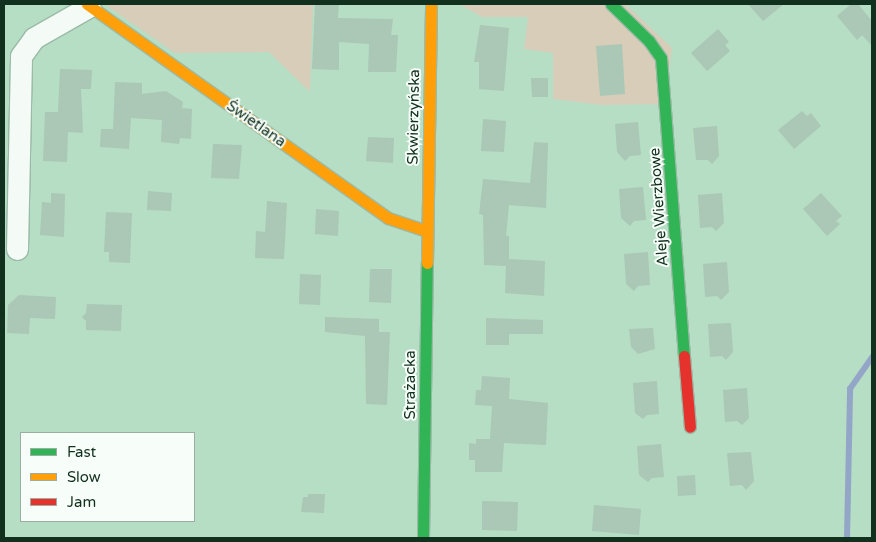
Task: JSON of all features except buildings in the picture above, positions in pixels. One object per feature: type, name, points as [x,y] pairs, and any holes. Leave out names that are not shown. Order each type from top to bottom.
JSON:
[{"type":"street","name":"Skwierzyńska","points":[[427,231],[430,4]]},
{"type":"street","name":"Aleje Wierzbowe","points":[[611,4],[648,41],[661,58],[690,427]]},
{"type":"street","name":"Świetlana","points":[[17,249],[21,56],[34,38],[89,5],[388,218],[404,226],[427,231]]},
{"type":"street","name":"Strażacka","points":[[423,538],[427,231]]},
{"type":"shaded area","points":[[104,4],[313,4],[310,92],[269,52],[175,53]]},
{"type":"shaded area","points":[[459,4],[625,4],[672,48],[665,104],[602,105],[553,99],[553,53],[524,49],[528,17],[482,17]]},
{"type":"waterway","points":[[847,538],[850,389],[872,357]]},
{"type":"traffic: fast","points":[[611,4],[649,41],[661,58],[684,356]]},
{"type":"traffic: fast","points":[[423,538],[427,263]]},
{"type":"traffic: slow","points":[[87,4],[388,218],[427,231]]},
{"type":"traffic: slow","points":[[427,263],[431,4]]},
{"type":"traffic: jam","points":[[684,356],[690,427]]}]
